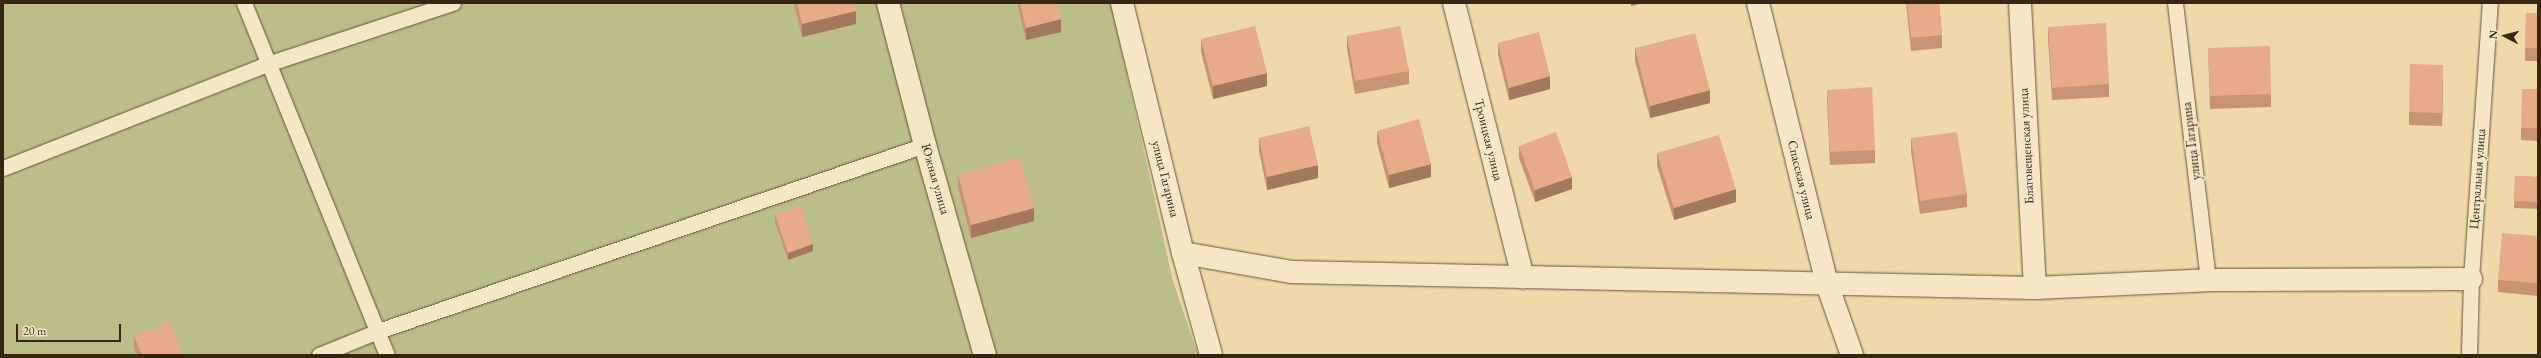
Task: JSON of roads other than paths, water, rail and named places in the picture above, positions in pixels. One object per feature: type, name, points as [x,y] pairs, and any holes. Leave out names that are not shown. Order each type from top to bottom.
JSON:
[{"type":"street","name":"Южная улица","points":[[888,3],[925,145],[985,355]]},
{"type":"street","name":"улица Гагарина","points":[[1122,3],[1183,252],[1211,355]]},
{"type":"street","name":"Троицкая улица","points":[[1454,3],[1523,277]]},
{"type":"street","name":"Спасская улица","points":[[1758,3],[1827,284],[1852,355]]},
{"type":"street","name":"Благовещенская улица","points":[[2020,3],[2035,288]]},
{"type":"street","points":[[1183,252],[1292,272],[1827,284],[2035,288],[2208,280],[2471,279]]},
{"type":"lane","points":[[244,3],[267,64],[387,355]]},
{"type":"lane","points":[[3,168],[267,64],[453,3]]},
{"type":"lane","name":"улица Гагарина","points":[[2175,3],[2208,280]]},
{"type":"lane","name":"Центральная улица","points":[[2469,355],[2471,279],[2490,3]]},
{"type":"lane","points":[[319,355],[378,331],[925,145]]}]
